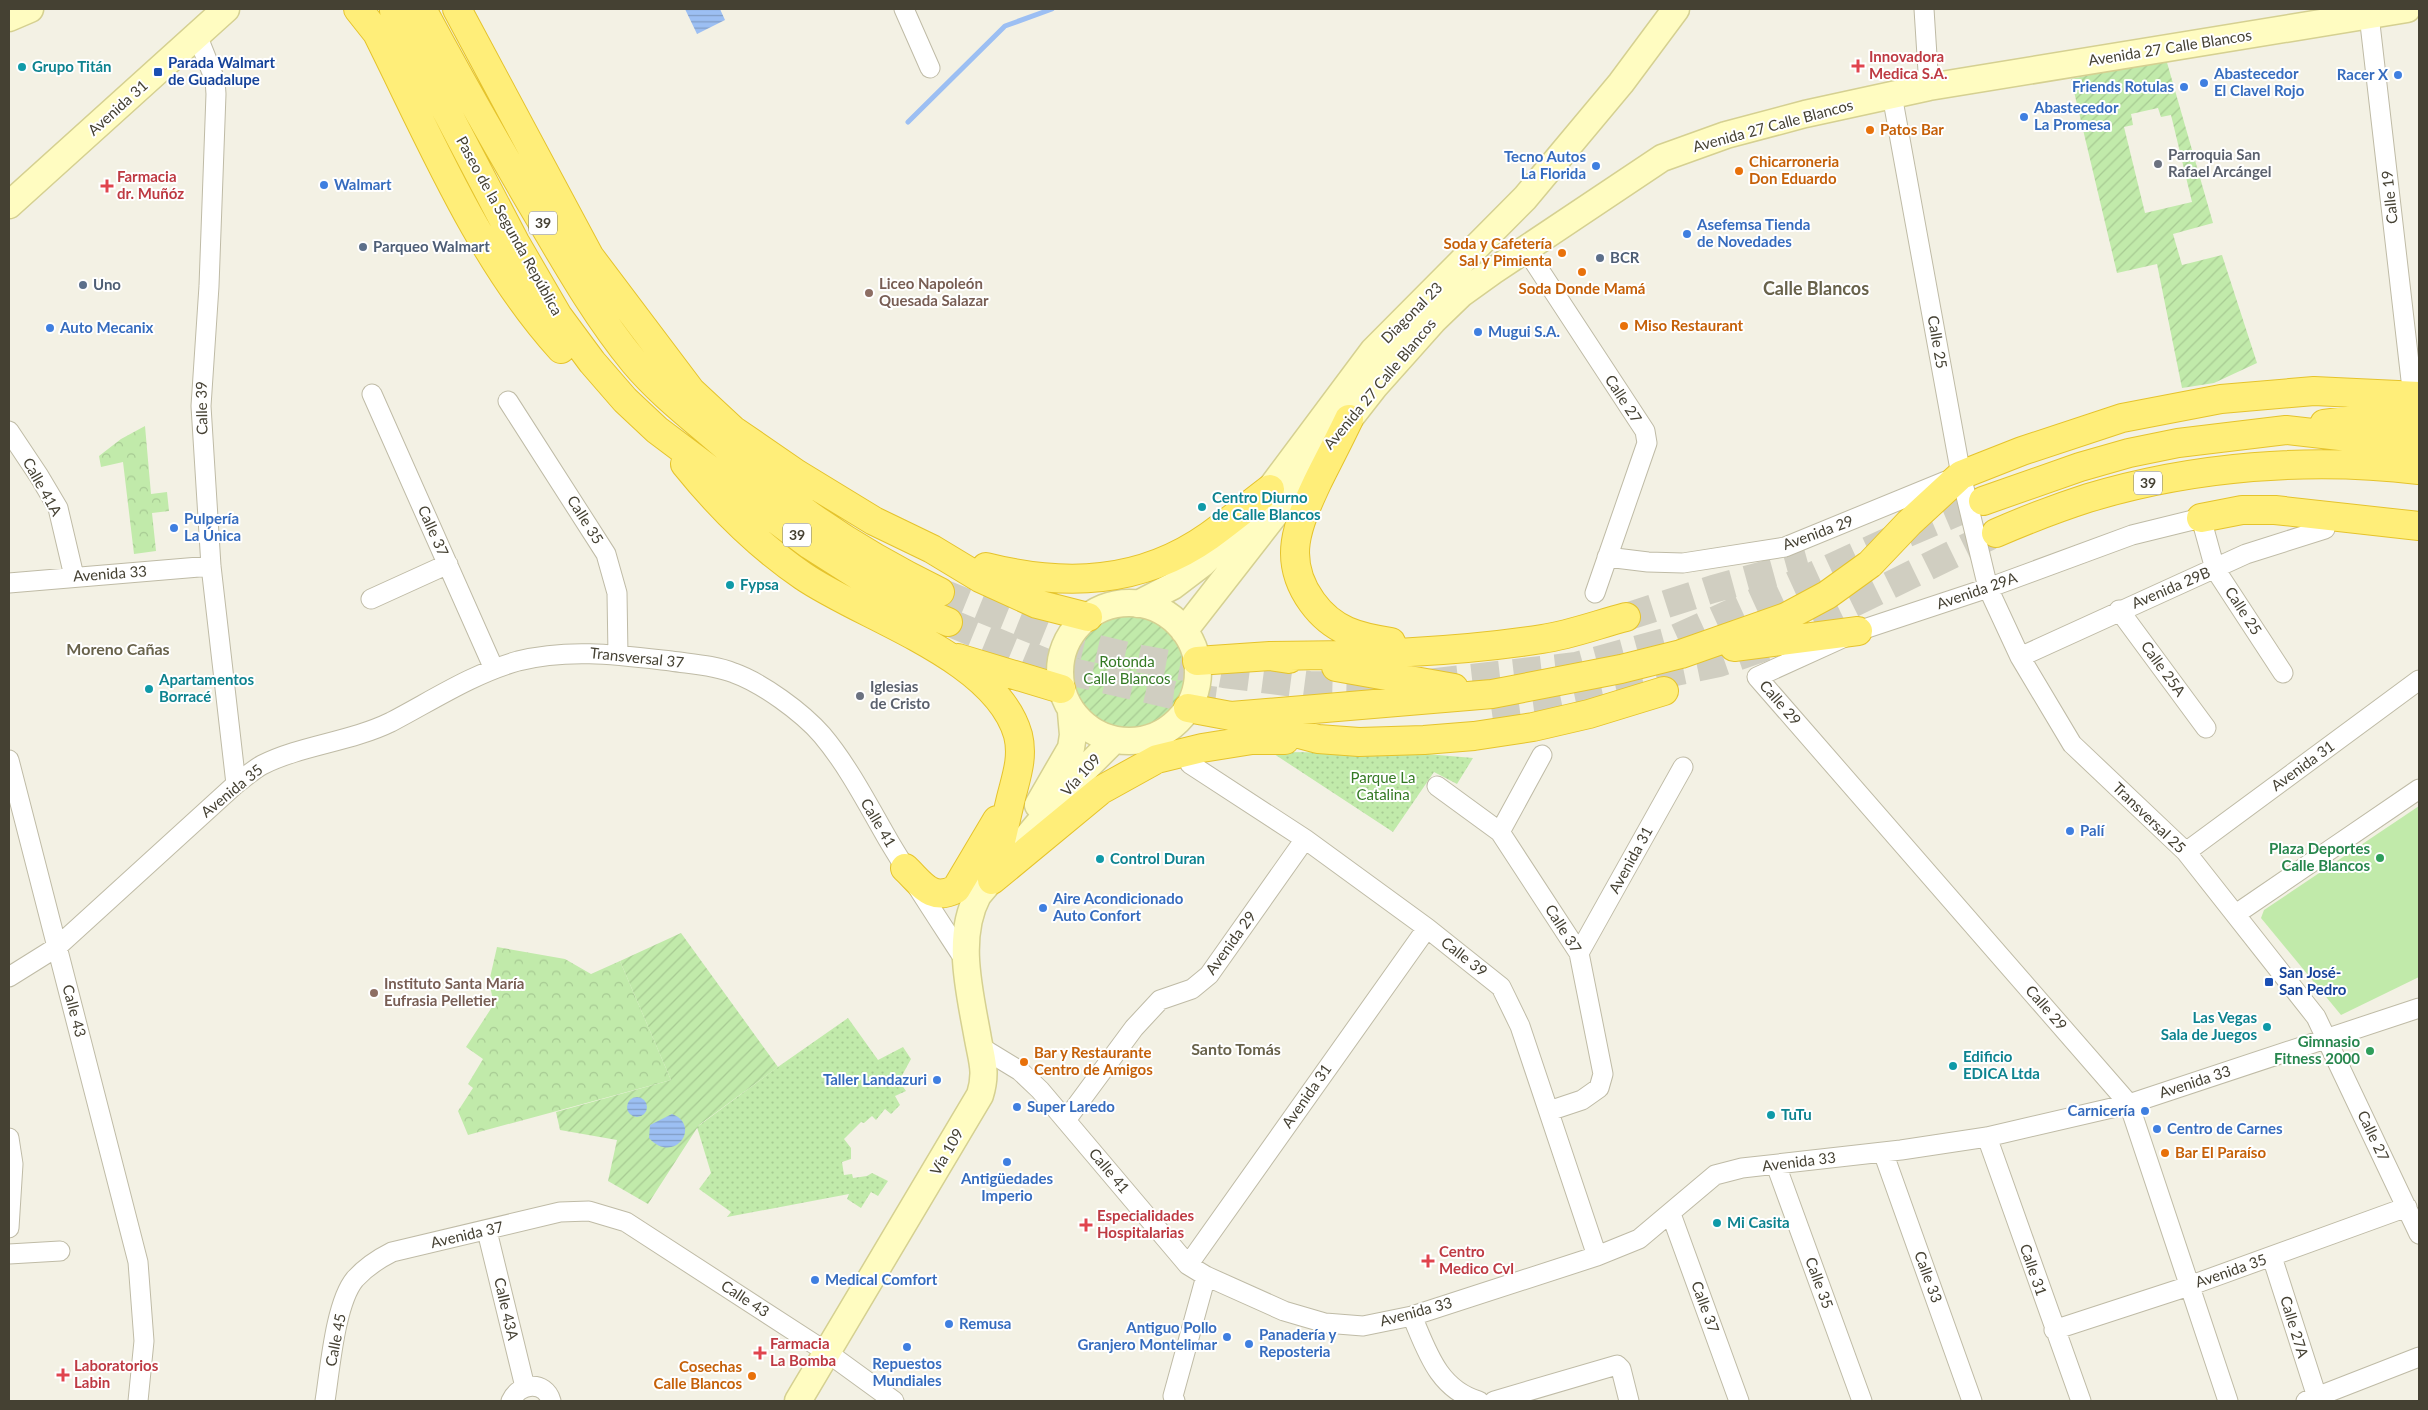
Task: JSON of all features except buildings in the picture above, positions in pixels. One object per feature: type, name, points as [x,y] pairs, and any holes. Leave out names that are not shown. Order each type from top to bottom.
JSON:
[{"type":"highway","points":[[358,9],[377,33],[472,222],[526,305],[558,346],[585,375],[635,411]]},
{"type":"highway","name":"Paseo de la Segunda República","points":[[422,9],[477,112],[583,291],[610,332],[636,364],[692,418],[776,490],[814,519],[872,556],[940,592]]},
{"type":"highway","points":[[457,9],[625,320],[692,418]]},
{"type":"highway","name":"Paseo de la Segunda República","points":[[394,11],[515,242],[558,316],[592,362],[635,411],[657,430],[810,545],[873,585],[920,610],[948,622]]},
{"type":"highway","points":[[590,257],[691,391],[734,430],[797,474],[865,515],[932,549],[980,578],[1037,604],[1088,617]]},
{"type":"highway","points":[[1681,654],[1786,617],[1827,595],[1870,564],[1909,523],[1961,475],[2022,451],[2122,418],[2221,399],[2417,385]]},
{"type":"highway","points":[[2286,430],[2363,419],[2419,418]]},
{"type":"highway","points":[[1349,419],[1299,525],[1295,540],[1296,567],[1303,589],[1319,611],[1342,630],[1360,638],[1432,649]]},
{"type":"highway","points":[[657,430],[705,489],[756,537],[803,576],[944,654],[1066,700]]},
{"type":"highway","name":"39","points":[[1983,502],[2080,467],[2129,453],[2178,443],[2286,430],[2419,445]]},
{"type":"highway","name":"39","points":[[1996,533],[2089,498],[2184,475],[2272,466],[2345,466],[2419,470]]},
{"type":"highway","points":[[2345,466],[2419,484]]},
{"type":"highway","points":[[932,549],[984,567],[1022,576],[1059,580],[1102,578],[1141,570],[1175,556],[1208,537],[1270,489]]},
{"type":"highway","points":[[2201,518],[2242,510],[2275,510],[2419,526]]},
{"type":"highway","points":[[1197,661],[1270,656],[1370,654],[1544,639],[1626,617]]},
{"type":"highway","points":[[1231,716],[1492,694],[1562,682],[1681,654],[1858,631]]},
{"type":"highway","points":[[944,654],[987,688],[1002,706],[1018,736],[1020,753],[1018,772],[992,880]]},
{"type":"highway","points":[[1270,656],[1492,694]]},
{"type":"highway","points":[[992,880],[1101,790],[1157,759],[1202,748],[1252,740],[1318,739],[1360,742],[1474,736],[1542,725],[1589,714],[1664,691]]},
{"type":"highway","points":[[1188,708],[1231,716],[1318,739]]},
{"type":"highway","points":[[905,868],[930,891],[938,895],[956,889],[1011,798]]},
{"type":"main road","points":[[9,18],[30,9]]},
{"type":"main road","name":"Avenida 31","points":[[9,191],[214,9]]},
{"type":"main road","name":"Avenida 31","points":[[9,206],[226,9]]},
{"type":"main road","name":"Diagonal 23","points":[[1138,604],[1173,586],[1202,564],[1230,536],[1270,489],[1373,351],[1524,198],[1621,83],[1676,9]]},
{"type":"main road","name":"Avenida 27 Calle Blancos","points":[[1184,631],[1349,419],[1433,320],[1461,294],[1525,248],[1662,158],[1726,135],[1804,114],[1929,87],[2407,9]]},
{"type":"main road","points":[[1138,604],[1164,613],[1184,631],[1195,650],[1197,685],[1188,708],[1172,726],[1162,733],[1139,741],[1114,740],[1090,730],[1066,700],[1060,662],[1063,649],[1069,636],[1088,617],[1112,605],[1138,604]]},
{"type":"main road","name":"Vía 109","points":[[992,880],[1071,748],[1073,735],[1066,700]]},
{"type":"main road","name":"Vía 109","points":[[798,1401],[980,1095],[985,1080],[985,1067],[979,1046],[966,962],[970,911],[978,895],[1085,769],[1114,740]]},
{"type":"street","points":[[904,9],[930,68]]},
{"type":"street","points":[[1924,9],[1929,87]]},
{"type":"street","name":"Calle 19","points":[[2368,15],[2417,385]]},
{"type":"street","name":"Calle 39","points":[[197,35],[212,73],[216,94],[201,406],[211,566],[236,784]]},
{"type":"street","name":"Calle 25","points":[[1892,95],[1961,475],[1988,588]]},
{"type":"street","name":"Calle 27","points":[[1525,248],[1645,431],[1647,443],[1595,593]]},
{"type":"street","name":"Calle 37","points":[[372,394],[494,669]]},
{"type":"street","name":"Calle 35","points":[[508,401],[606,554],[617,593],[618,654]]},
{"type":"street","name":"Calle 41A","points":[[9,431],[58,508],[74,576]]},
{"type":"street","name":"Avenida 29","points":[[1607,557],[1648,562],[1683,563],[1785,546],[1813,537],[1961,475]]},
{"type":"street","name":"Calle 25","points":[[2201,518],[2216,569],[2283,673]]},
{"type":"street","name":"Avenida 29A","points":[[1757,677],[1858,631],[1988,588],[2132,535],[2201,518]]},
{"type":"street","name":"Avenida 29B","points":[[2020,656],[2246,554],[2325,528]]},
{"type":"street","points":[[371,599],[448,564]]},
{"type":"street","name":"Avenida 33","points":[[9,583],[74,576],[211,566]]},
{"type":"street","name":"Transversal 25","points":[[1988,588],[2020,656],[2072,744],[2186,852],[2316,1017],[2328,1038]]},
{"type":"street","name":"Calle 25A","points":[[2119,610],[2206,728]]},
{"type":"street","name":"Transversal 37","points":[[494,669],[516,662],[555,654],[618,654],[703,666],[734,673],[775,697]]},
{"type":"street","name":"Avenida 35","points":[[9,976],[57,947],[236,784],[259,767],[277,758],[334,743],[373,729],[494,669]]},
{"type":"street","name":"Calle 29","points":[[1757,677],[2129,1104],[2228,1401]]},
{"type":"street","name":"Avenida 31","points":[[2186,852],[2419,680]]},
{"type":"street","name":"Calle 41","points":[[775,697],[801,715],[821,734],[838,757],[905,868],[966,962]]},
{"type":"street","points":[[1500,832],[1542,755]]},
{"type":"street","name":"Calle 43","points":[[9,760],[14,805],[57,947],[138,1262],[144,1341],[138,1401]]},
{"type":"street","name":"Calle 39","points":[[1190,764],[1305,839],[1427,928],[1501,987],[1520,1026],[1598,1256]]},
{"type":"street","name":"Avenida 31","points":[[1579,953],[1683,767]]},
{"type":"street","name":"Calle 37","points":[[1437,786],[1500,832],[1579,953],[1604,1074],[1600,1088],[1582,1100],[1549,1111]]},
{"type":"street","points":[[2236,914],[2419,789]]},
{"type":"street","name":"Avenida 29","points":[[1066,1120],[1134,1028],[1160,1000],[1192,989],[1209,975],[1305,839]]},
{"type":"street","name":"Avenida 31","points":[[1188,1264],[1427,928]]},
{"type":"street","name":"Avenida 33","points":[[1206,1276],[1284,1311],[1325,1323],[1363,1326],[1412,1316],[1598,1256],[1639,1239],[1715,1175],[1742,1168],[1883,1152],[1987,1137],[2129,1104],[2419,1008]]},
{"type":"street","name":"Calle 27","points":[[2328,1038],[2419,1234]]},
{"type":"street","name":"Calle 41","points":[[979,1046],[1020,1071],[1066,1120],[1188,1264],[1206,1276]]},
{"type":"street","name":"Calle 31","points":[[1987,1137],[2054,1330],[2081,1401]]},
{"type":"street","points":[[9,1138],[13,1164],[9,1228]]},
{"type":"street","name":"Calle 33","points":[[1883,1152],[1972,1401]]},
{"type":"street","name":"Calle 35","points":[[1776,1165],[1862,1401]]},
{"type":"street","name":"Avenida 35","points":[[2054,1330],[2189,1286],[2407,1207]]},
{"type":"street","name":"Calle 43","points":[[589,1211],[626,1222],[828,1353],[894,1401]]},
{"type":"street","name":"Avenida 37","points":[[354,1280],[369,1266],[392,1252],[488,1231],[560,1212],[589,1211]]},
{"type":"street","name":"Calle 37","points":[[1671,1214],[1739,1401]]},
{"type":"street","name":"Calle 43A","points":[[488,1231],[525,1387]]},
{"type":"street","points":[[9,1254],[60,1251]]},
{"type":"street","name":"Calle 27A","points":[[2272,1257],[2311,1399]]},
{"type":"street","points":[[1175,1401],[1174,1396],[1206,1276]]},
{"type":"street","name":"Calle 45","points":[[325,1401],[341,1311],[346,1295],[354,1280]]},
{"type":"street","points":[[1412,1316],[1436,1369],[1461,1393],[1479,1401]]},
{"type":"street","points":[[2311,1399],[2419,1357]]},
{"type":"street","points":[[1494,1401],[1612,1365],[1617,1365],[1621,1369],[1628,1401]]},
{"type":"street","points":[[511,1401],[518,1390],[525,1387],[539,1388],[545,1391],[551,1401]]},
{"type":"green space","points":[[2166,59],[2213,223],[2173,234],[2182,265],[2222,255],[2257,363],[2214,383],[2182,388],[2157,264],[2117,273],[2071,79]],"holes":[[[2158,108],[2161,117],[2171,115],[2192,202],[2145,213],[2124,127],[2133,125],[2131,114]]]},
{"type":"green space","points":[[145,426],[151,494],[167,492],[169,511],[152,513],[156,551],[134,554],[123,462],[101,467],[99,456],[121,439]]},
{"type":"green space","name":"Rotonda Calle Blancos","points":[[1127,612],[1150,616],[1169,629],[1182,648],[1186,671],[1182,694],[1169,713],[1150,726],[1127,730],[1104,726],[1085,713],[1072,694],[1068,671],[1072,648],[1085,629],[1104,616]]},
{"type":"green space","name":"Parque La Catalina","points":[[1271,752],[1415,753],[1473,758],[1457,784],[1434,772],[1393,832]]},
{"type":"green space","name":"Plaza Deportes Calle Blancos","points":[[2419,806],[2419,977],[2341,1015],[2261,918],[2264,910]]},
{"type":"green space","points":[[681,933],[778,1067],[699,1125],[648,1204],[608,1181],[617,1140],[560,1130],[556,1112],[671,1080],[620,961]]},
{"type":"green space","points":[[497,947],[565,959],[591,974],[620,961],[671,1080],[468,1135],[458,1111],[473,1088],[468,1084],[483,1059],[466,1047],[494,1004],[489,982]]},
{"type":"green space","points":[[848,1018],[878,1060],[903,1047],[911,1059],[899,1081],[906,1091],[895,1096],[900,1105],[891,1114],[885,1109],[876,1120],[872,1116],[864,1123],[861,1122],[844,1139],[851,1148],[851,1159],[842,1162],[844,1175],[852,1174],[853,1178],[867,1176],[872,1173],[888,1181],[878,1196],[871,1192],[861,1208],[847,1199],[849,1194],[727,1217],[731,1212],[699,1189],[711,1173],[697,1127]]},
{"type":"water","points":[[685,9],[720,9],[725,20],[697,34]]},
{"type":"water","points":[[637,1097],[644,1100],[647,1107],[644,1114],[637,1117],[630,1114],[627,1107],[630,1100]]},
{"type":"water","points":[[672,1114],[681,1119],[685,1126],[685,1134],[682,1141],[676,1146],[668,1148],[659,1145],[649,1138],[650,1125]]},
{"type":"waterway","points":[[908,122],[1005,26],[1052,9]]},
{"type":"tunnel","points":[[940,592],[1056,639],[1136,658],[1224,674],[1309,685],[1391,687],[1576,666],[1672,640],[1889,541],[1983,501]]},
{"type":"tunnel","points":[[1491,706],[1549,698],[1719,663],[1762,648],[1996,533]]},
{"type":"tunnel","points":[[1626,617],[1713,589],[1808,563]]},
{"type":"tunnel","points":[[948,622],[1064,670],[1173,695],[1219,701]]},
{"type":"place","name":"Innovadora Medica S.A.","points":[[1858,66]]},
{"type":"place","name":"Grupo Titán","points":[[22,67]]},
{"type":"place","name":"Parada Walmart de Guadalupe","points":[[158,72]]},
{"type":"place","name":"Racer X","points":[[2398,75]]},
{"type":"place","name":"Abastecedor El Clavel Rojo","points":[[2204,83]]},
{"type":"place","name":"Friends Rotulas","points":[[2184,87]]},
{"type":"place","name":"Abastecedor La Promesa","points":[[2024,117]]},
{"type":"place","name":"Patos Bar","points":[[1870,130]]},
{"type":"place","name":"Parroquia San Rafael Arcángel","points":[[2158,164]]},
{"type":"place","name":"Tecno Autos La Florida","points":[[1596,166]]},
{"type":"place","name":"Chicarroneria Don Eduardo","points":[[1739,171]]},
{"type":"place","name":"Walmart","points":[[324,185]]},
{"type":"place","name":"Farmacia dr. Muñóz","points":[[107,186]]},
{"type":"place","name":"Asefemsa Tienda de Novedades","points":[[1687,234]]},
{"type":"place","name":"Parqueo Walmart","points":[[363,247]]},
{"type":"place","name":"Soda y Cafetería Sal y Pimienta","points":[[1562,253]]},
{"type":"place","name":"BCR","points":[[1600,258]]},
{"type":"place","name":"Soda Donde Mamá","points":[[1582,272]]},
{"type":"place","name":"Uno","points":[[83,285]]},
{"type":"place","name":"Liceo Napoleón Quesada Salazar","points":[[869,293]]},
{"type":"place","name":"Miso Restaurant","points":[[1624,326]]},
{"type":"place","name":"Auto Mecanix","points":[[50,328]]},
{"type":"place","name":"Mugui S.A.","points":[[1478,332]]},
{"type":"place","name":"Centro Diurno de Calle Blancos","points":[[1202,507]]},
{"type":"place","name":"Pulpería La Única","points":[[174,528]]},
{"type":"place","name":"Fypsa","points":[[730,585]]},
{"type":"place","name":"Apartamentos Borracé","points":[[149,689]]},
{"type":"place","name":"Iglesias de Cristo","points":[[860,696]]},
{"type":"place","name":"Palí","points":[[2070,831]]},
{"type":"place","name":"Plaza Deportes Calle Blancos","points":[[2380,858]]},
{"type":"place","name":"Control Duran","points":[[1100,859]]},
{"type":"place","name":"Aire Acondicionado Auto Confort","points":[[1043,908]]},
{"type":"place","name":"San José- San Pedro","points":[[2269,982]]},
{"type":"place","name":"Instituto Santa María Eufrasia Pelletier","points":[[374,993]]},
{"type":"place","name":"Las Vegas Sala de Juegos","points":[[2267,1027]]},
{"type":"place","name":"Gimnasio Fitness 2000","points":[[2370,1051]]},
{"type":"place","name":"Bar y Restaurante Centro de Amigos","points":[[1024,1062]]},
{"type":"place","name":"Edificio EDICA Ltda","points":[[1953,1066]]},
{"type":"place","name":"Taller Landazuri","points":[[937,1080]]},
{"type":"place","name":"Super Laredo","points":[[1017,1107]]},
{"type":"place","name":"Carnicería","points":[[2145,1111]]},
{"type":"place","name":"TuTu","points":[[1771,1115]]},
{"type":"place","name":"Centro de Carnes","points":[[2157,1129]]},
{"type":"place","name":"Bar El Paraíso","points":[[2165,1153]]},
{"type":"place","name":"Antigüedades Imperio","points":[[1007,1162]]},
{"type":"place","name":"Mi Casita","points":[[1717,1223]]},
{"type":"place","name":"Especialidades Hospitalarias","points":[[1086,1225]]},
{"type":"place","name":"Centro Medico Cvl","points":[[1428,1261]]},
{"type":"place","name":"Medical Comfort","points":[[815,1280]]},
{"type":"place","name":"Remusa","points":[[949,1324]]},
{"type":"place","name":"Antiguo Pollo Granjero Montelimar","points":[[1227,1337]]},
{"type":"place","name":"Panadería y Reposteria","points":[[1249,1344]]},
{"type":"place","name":"Repuestos Mundiales","points":[[907,1347]]},
{"type":"place","name":"Farmacia La Bomba","points":[[760,1353]]},
{"type":"place","name":"Laboratorios Labin","points":[[63,1375]]},
{"type":"place","name":"Cosechas Calle Blancos","points":[[752,1376]]},
{"type":"district","name":"Calle Blancos","points":[[1816,289]]},
{"type":"district","name":"Moreno Cañas","points":[[118,649]]},
{"type":"district","name":"Santo Tomás","points":[[1236,1049]]}]
